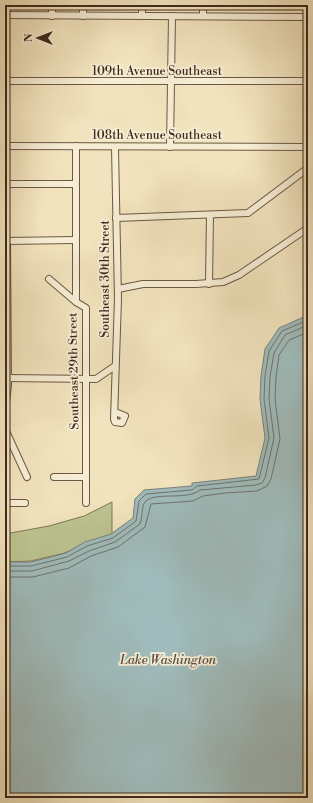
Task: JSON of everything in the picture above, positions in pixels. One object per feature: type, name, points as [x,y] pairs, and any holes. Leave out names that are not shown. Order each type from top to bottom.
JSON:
[{"type":"street","points":[[52,5],[52,16]]},
{"type":"street","points":[[83,5],[83,16]]},
{"type":"street","points":[[142,5],[142,16]]},
{"type":"street","points":[[203,5],[203,15]]},
{"type":"street","points":[[5,15],[203,15],[308,17]]},
{"type":"street","points":[[170,147],[172,16]]},
{"type":"street","name":"109th Avenue Southeast","points":[[5,81],[308,81]]},
{"type":"street","name":"108th Avenue Southeast","points":[[5,146],[308,147]]},
{"type":"street","name":"Southeast 29th Street","points":[[76,146],[76,302],[86,308],[86,503]]},
{"type":"street","name":"Southeast 30th Street","points":[[115,412],[115,366],[118,299],[116,147]]},
{"type":"street","points":[[116,218],[248,213],[308,168]]},
{"type":"street","points":[[5,184],[76,184]]},
{"type":"street","points":[[209,284],[210,215]]},
{"type":"street","points":[[118,289],[156,283],[209,284],[222,282],[240,275],[308,228]]},
{"type":"street","points":[[5,410],[6,241],[76,240]]},
{"type":"street","points":[[49,279],[76,302]]},
{"type":"street","points":[[118,299],[124,294],[127,287]]},
{"type":"street","points":[[6,379],[86,380],[100,378],[115,366]]},
{"type":"street","points":[[5,429],[27,477]]},
{"type":"street","points":[[54,477],[86,477]]},
{"type":"street","points":[[5,503],[25,503]]},
{"type":"green space","points":[[112,502],[112,535],[85,543],[65,553],[31,561],[5,562],[5,534],[49,526],[84,516]]},
{"type":"water","name":"Lake Washington","points":[[308,315],[308,798],[5,798],[5,562],[31,562],[66,553],[85,542],[111,534],[133,518],[135,499],[144,490],[192,486],[192,483],[256,476],[265,438],[260,399],[261,376],[265,349],[279,328]]}]
